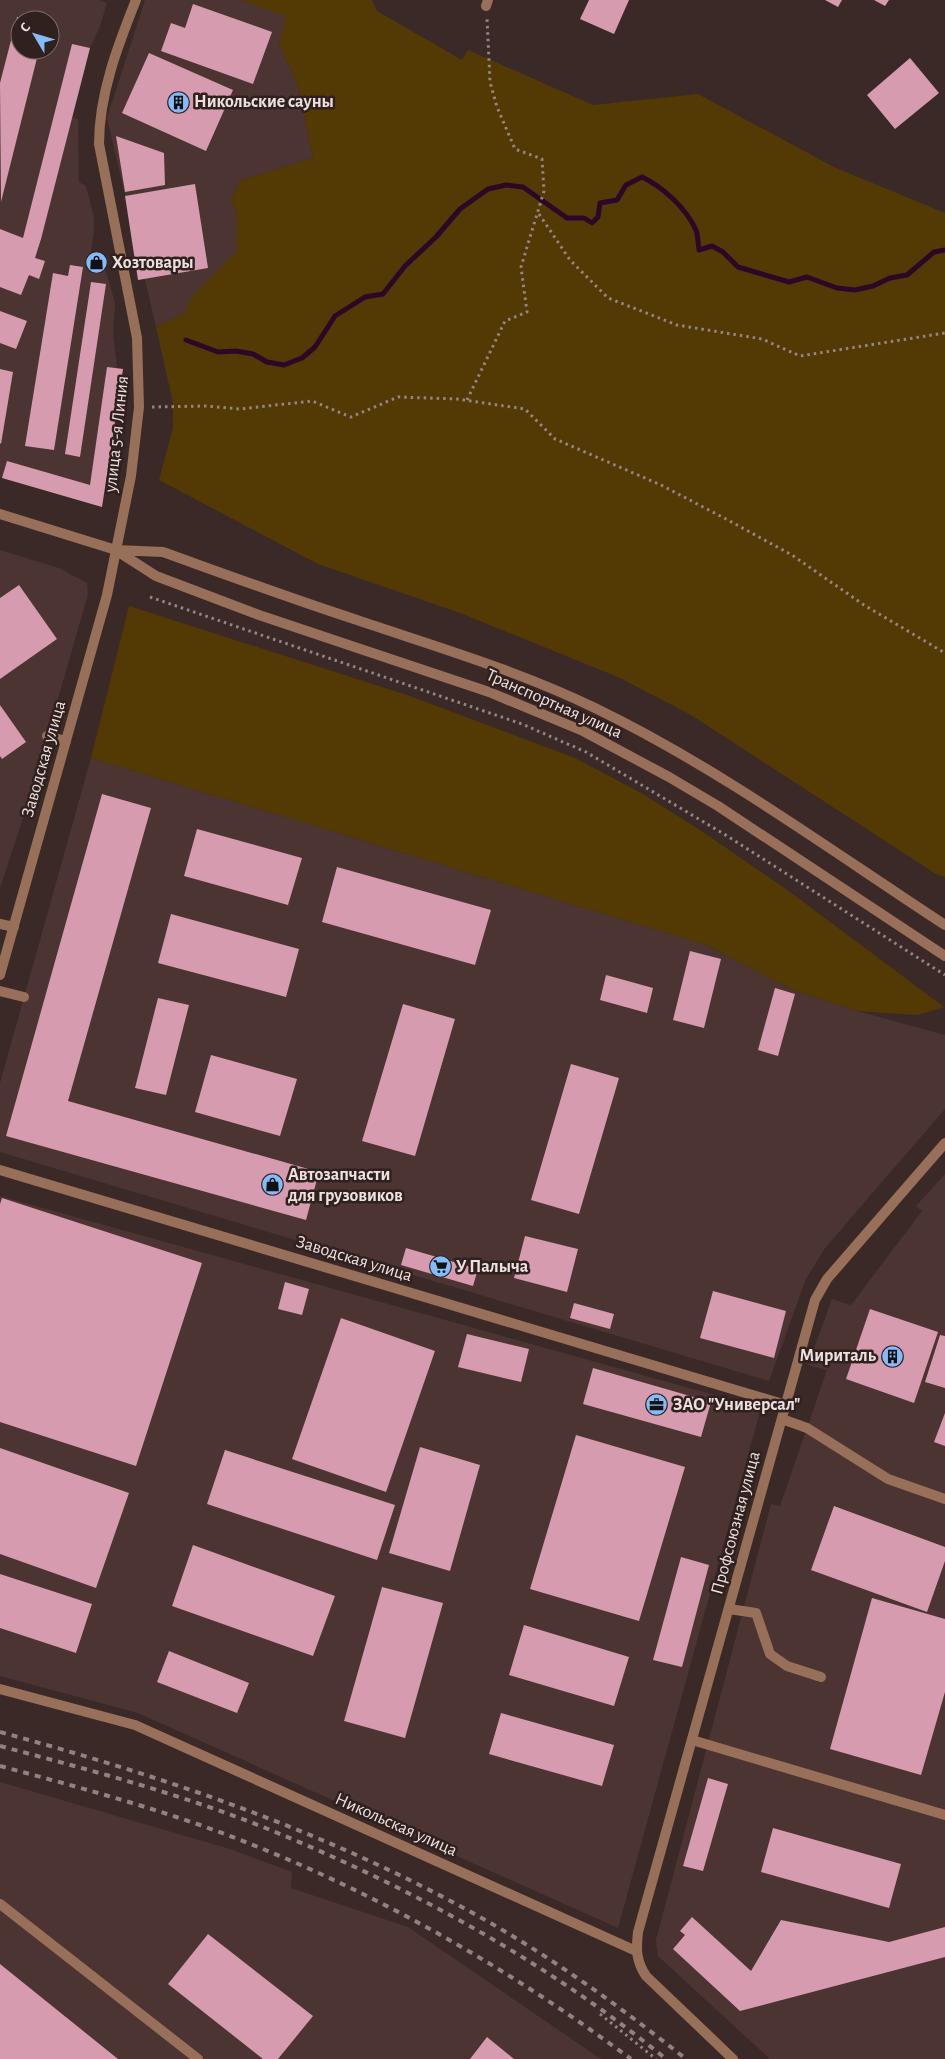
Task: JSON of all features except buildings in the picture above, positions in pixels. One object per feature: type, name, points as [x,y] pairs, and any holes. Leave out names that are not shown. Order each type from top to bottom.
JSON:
[{"type":"street","name":"улица 5-я Линия","points":[[116,550],[131,476],[139,407],[137,338],[99,144],[99,124],[108,82],[136,0]]},
{"type":"street","name":"Транспортная улица","points":[[0,514],[116,550],[163,552],[459,653],[593,707],[640,730],[730,783],[945,925]]},
{"type":"street","name":"Транспортная улица","points":[[116,550],[156,576],[259,615],[473,686],[583,731],[669,776],[718,806],[945,956]]},
{"type":"street","name":"Заводская улица","points":[[0,975],[107,595],[116,550]]},
{"type":"street","points":[[47,736],[66,741]]},
{"type":"street","points":[[0,924],[14,927]]},
{"type":"street","points":[[0,991],[24,997]]},
{"type":"street","name":"Профсоюзная улица","points":[[636,1951],[638,1932],[815,1300],[827,1279],[945,1143]]},
{"type":"street","name":"Заводская улица","points":[[0,1170],[786,1405]]},
{"type":"street","points":[[782,1419],[807,1428],[888,1479],[945,1499]]},
{"type":"street","points":[[730,1609],[756,1613],[770,1654],[787,1666],[821,1677]]},
{"type":"street","name":"Никольская улица","points":[[0,1689],[135,1725],[636,1951]]},
{"type":"street","points":[[692,1740],[945,1815]]},
{"type":"street","points":[[0,1904],[198,2059]]},
{"type":"street","points":[[636,1951],[639,1965],[646,1976],[733,2059]]},
{"type":"path","points":[[467,400],[505,321],[527,312],[521,267],[539,214],[544,191],[542,159],[515,149],[497,107],[490,82],[487,3]]},
{"type":"path","points":[[539,214],[570,260],[608,298],[677,325],[762,339],[800,356],[945,333]]},
{"type":"path","points":[[139,407],[206,406],[240,409],[312,401],[351,417],[398,398],[467,400],[525,409],[556,439],[661,485],[792,555],[864,605],[945,653]]},
{"type":"path","points":[[150,597],[522,724],[586,752],[724,834],[945,976]]},
{"type":"path","points":[[600,2014],[656,2059]]},
{"type":"shaded area","points":[[0,0],[99,0],[107,3],[100,26],[90,48],[72,117],[78,119],[79,182],[86,186],[94,217],[89,266],[105,268],[115,303],[113,330],[117,368],[123,369],[102,507],[0,477]]},
{"type":"shaded area","points":[[145,0],[241,0],[287,17],[279,44],[298,86],[313,158],[241,180],[231,199],[237,217],[237,251],[186,312],[156,327],[107,118]]},
{"type":"shaded area","points":[[241,0],[372,0],[377,11],[462,60],[468,50],[593,105],[698,94],[834,167],[945,213],[945,877],[936,874],[691,715],[620,678],[463,614],[318,564],[159,480],[173,428],[173,403],[156,327],[186,312],[190,299],[237,251],[237,217],[231,199],[241,180],[313,158],[298,86],[279,44],[286,17]]},
{"type":"shaded area","points":[[0,550],[59,568],[87,583],[88,594],[29,800],[0,888]]},
{"type":"shaded area","points":[[129,606],[410,696],[575,758],[643,794],[703,832],[786,889],[944,1007],[917,1015],[857,1011],[795,991],[706,945],[91,758]]},
{"type":"shaded area","points":[[91,758],[706,945],[795,991],[857,1011],[945,1035],[945,1109],[825,1248],[806,1279],[769,1381],[0,1152],[0,1083]]},
{"type":"shaded area","points":[[945,1174],[945,2059],[770,2059],[658,1956],[656,1940],[771,1504],[780,1506],[827,1370],[808,1365],[832,1299],[851,1305],[922,1211],[916,1206]]},
{"type":"shaded area","points":[[0,1196],[761,1408],[618,1928],[138,1713],[0,1676]]},
{"type":"shaded area","points":[[0,1782],[230,1849],[292,1872],[291,1888],[408,1927],[601,2059],[0,2059]]},
{"type":"waterway","points":[[186,340],[218,352],[236,351],[253,354],[267,362],[284,365],[302,358],[315,347],[335,316],[365,297],[383,294],[405,266],[436,237],[460,209],[488,189],[506,185],[523,187],[567,218],[584,218],[592,223],[598,217],[600,203],[617,200],[626,185],[642,177],[666,192],[680,206],[696,230],[699,250],[712,246],[723,252],[738,267],[789,282],[807,277],[837,288],[855,290],[873,286],[890,278],[907,275],[934,252],[945,250]]},
{"type":"railway","points":[[0,1732],[188,1789],[310,1835],[370,1861],[487,1921],[539,1952],[614,2004],[686,2059]]},
{"type":"railway","points":[[0,1746],[169,1794],[235,1816],[373,1876],[476,1929],[525,1959],[574,1990],[666,2059]]},
{"type":"railway","points":[[0,1766],[200,1825],[258,1847],[370,1897],[477,1956],[581,2023],[631,2059]]},
{"type":"place","name":"Никольские сауны","points":[[178,102]]},
{"type":"place","name":"Хозтовары","points":[[96,263]]},
{"type":"place","name":"Автозапчасти для грузовиков","points":[[272,1185]]},
{"type":"place","name":"У Палыча","points":[[440,1267]]},
{"type":"place","name":"Мириталь","points":[[892,1356]]},
{"type":"place","name":"ЗАО \"Универсал\"","points":[[657,1405]]}]
